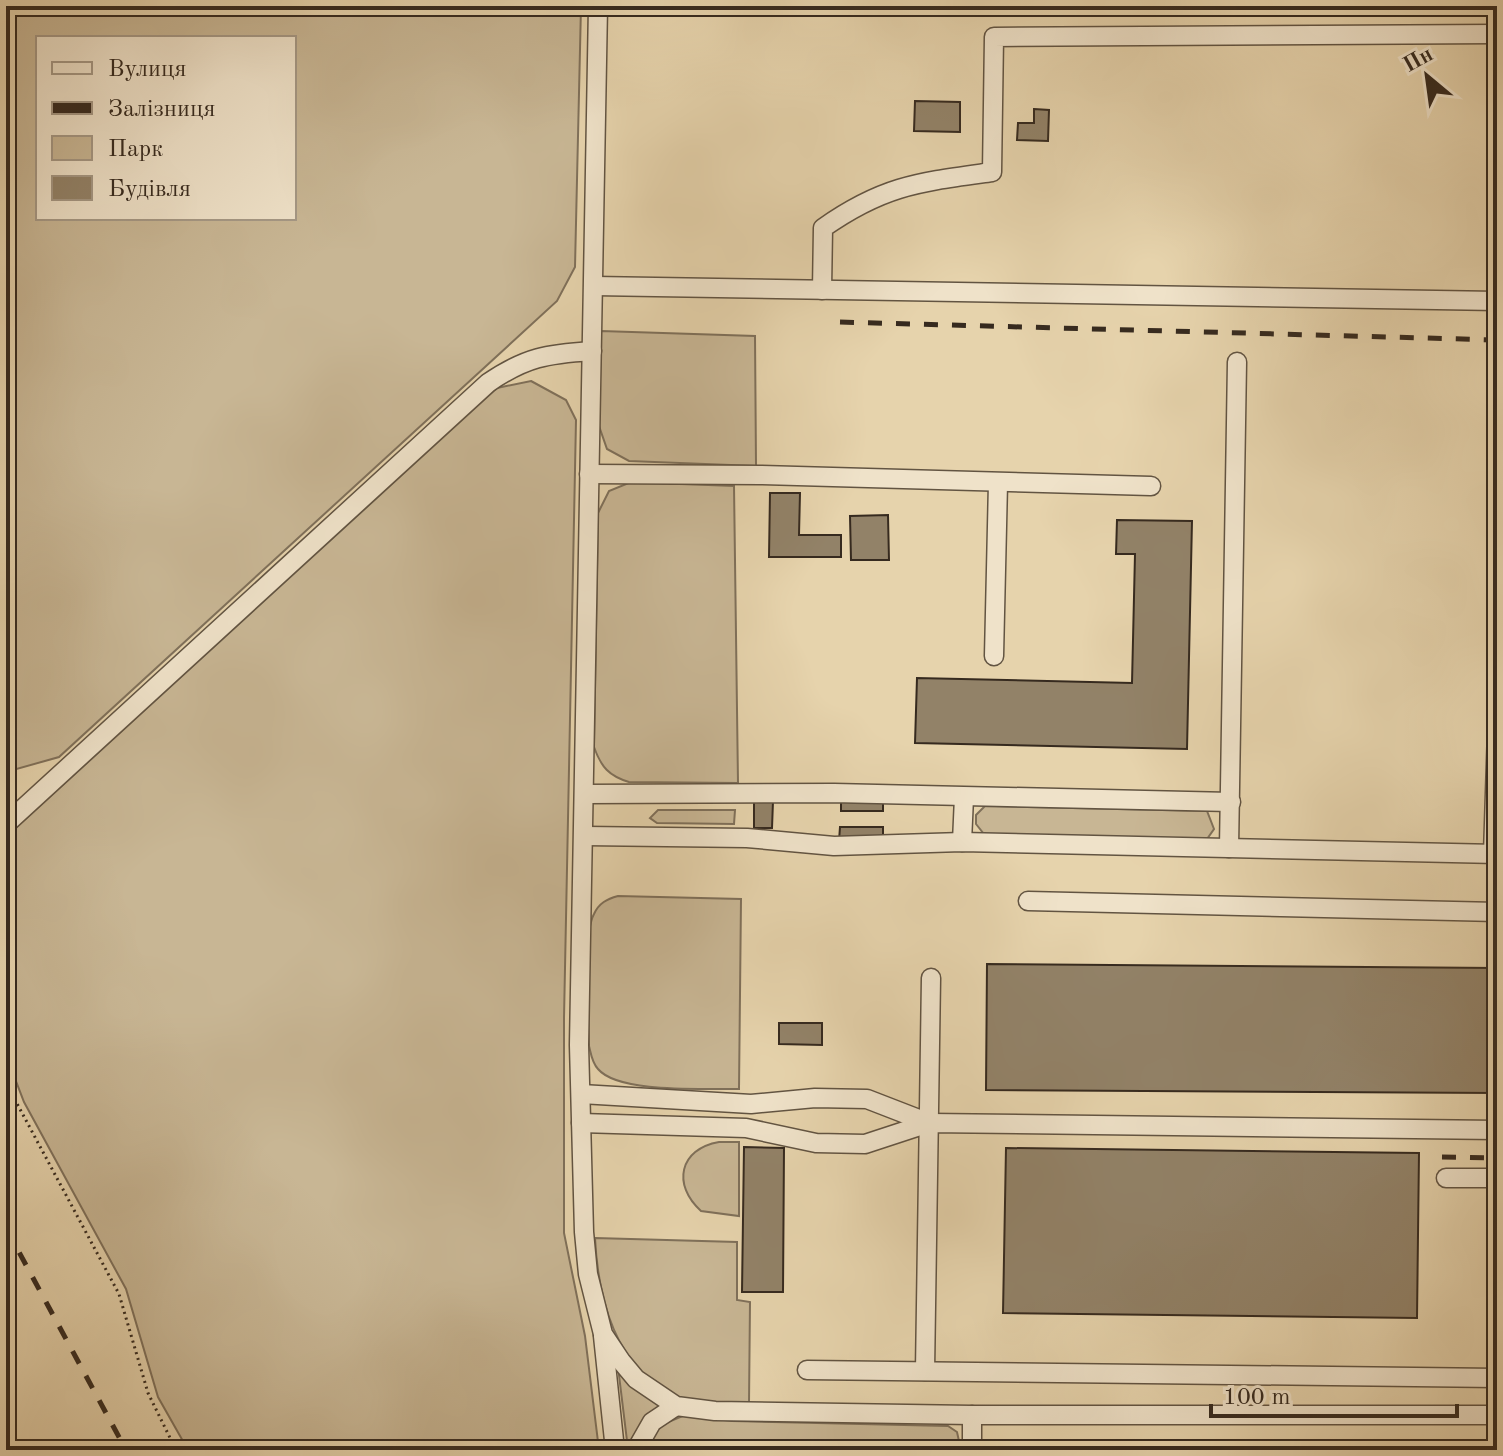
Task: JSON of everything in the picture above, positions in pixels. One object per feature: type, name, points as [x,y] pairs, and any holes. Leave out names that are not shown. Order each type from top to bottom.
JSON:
[{"type":"street","points":[[598,6],[581,1123],[585,1246],[603,1334],[615,1450]]},
{"type":"street","points":[[822,290],[823,228],[858,203],[911,183],[992,172],[994,37],[1497,34]]},
{"type":"street","points":[[594,286],[1497,301]]},
{"type":"street","points":[[6,824],[488,383],[536,357],[592,351]]},
{"type":"street","points":[[1229,848],[1237,362]]},
{"type":"street","points":[[589,474],[761,475],[1151,486]]},
{"type":"street","points":[[994,656],[998,483]]},
{"type":"street","points":[[585,836],[747,838],[834,846],[962,842],[1495,854],[1497,731]]},
{"type":"street","points":[[586,794],[834,793],[1231,802]]},
{"type":"street","points":[[962,842],[964,797]]},
{"type":"street","points":[[1028,901],[1497,912]]},
{"type":"street","points":[[925,1371],[931,978]]},
{"type":"street","points":[[581,1094],[751,1104],[815,1098],[867,1099],[929,1123]]},
{"type":"street","points":[[581,1123],[746,1128],[816,1143],[865,1144],[929,1123],[1497,1130]]},
{"type":"street","points":[[1446,1178],[1497,1178]]},
{"type":"street","points":[[603,1334],[636,1379],[676,1406],[715,1411],[972,1415],[1497,1415]]},
{"type":"street","points":[[807,1370],[1497,1378]]},
{"type":"street","points":[[636,1450],[652,1422],[676,1406]]},
{"type":"street","points":[[972,1415],[972,1450]]},
{"type":"path","points":[[6,1083],[119,1294],[148,1393],[176,1450]]},
{"type":"path","points":[[6,1098],[15,1103]]},
{"type":"green space","points":[[20,6],[581,6],[575,267],[557,301],[59,757],[6,772],[6,13]]},
{"type":"green space","points":[[601,331],[755,336],[756,466],[629,461],[607,449],[599,426]]},
{"type":"green space","points":[[531,381],[566,400],[576,420],[564,1018],[564,1233],[585,1336],[599,1450],[188,1450],[158,1397],[126,1289],[24,1102],[6,1055],[6,837],[497,388]]},
{"type":"green space","points":[[631,482],[734,486],[738,783],[629,782],[607,770],[594,747],[598,513],[609,491]]},
{"type":"green space","points":[[985,806],[1207,811],[1214,829],[1207,839],[984,834],[976,824],[976,815]]},
{"type":"green space","points":[[658,810],[735,810],[734,824],[657,823],[650,818]]},
{"type":"green space","points":[[618,896],[741,899],[739,1089],[643,1086],[609,1077],[596,1067],[589,1046],[588,940],[596,910],[604,902]]},
{"type":"green space","points":[[719,1142],[739,1142],[739,1216],[701,1211],[692,1201],[683,1180],[684,1169],[695,1152]]},
{"type":"green space","points":[[595,1238],[737,1242],[737,1300],[750,1302],[749,1404],[684,1399],[655,1384],[638,1368],[624,1350],[606,1307]]},
{"type":"green space","points":[[618,1367],[661,1407],[628,1449]]},
{"type":"green space","points":[[685,1415],[732,1421],[948,1426],[957,1432],[961,1450],[645,1450],[661,1425]]},
{"type":"building","points":[[915,101],[960,102],[960,132],[914,131]]},
{"type":"building","points":[[1034,109],[1049,110],[1048,141],[1017,140],[1018,123],[1034,123]]},
{"type":"building","points":[[770,493],[800,493],[799,535],[841,535],[841,557],[769,557]]},
{"type":"building","points":[[888,515],[889,560],[851,560],[850,516]]},
{"type":"building","points":[[1117,520],[1192,521],[1187,749],[915,743],[917,678],[1132,683],[1135,554],[1116,554]]},
{"type":"building","points":[[841,796],[883,796],[883,811],[841,811]]},
{"type":"building","points":[[754,801],[773,801],[772,828],[754,828]]},
{"type":"building","points":[[840,827],[883,827],[883,841],[839,841]]},
{"type":"building","points":[[987,964],[1497,968],[1497,1093],[986,1090]]},
{"type":"building","points":[[779,1023],[822,1023],[822,1045],[779,1044]]},
{"type":"building","points":[[744,1147],[784,1148],[783,1292],[742,1292]]},
{"type":"building","points":[[1006,1148],[1419,1153],[1417,1318],[1003,1313]]},
{"type":"railway","points":[[840,322],[1497,340]]},
{"type":"railway","points":[[1442,1157],[1497,1158]]},
{"type":"railway","points":[[6,1228],[126,1450]]}]
